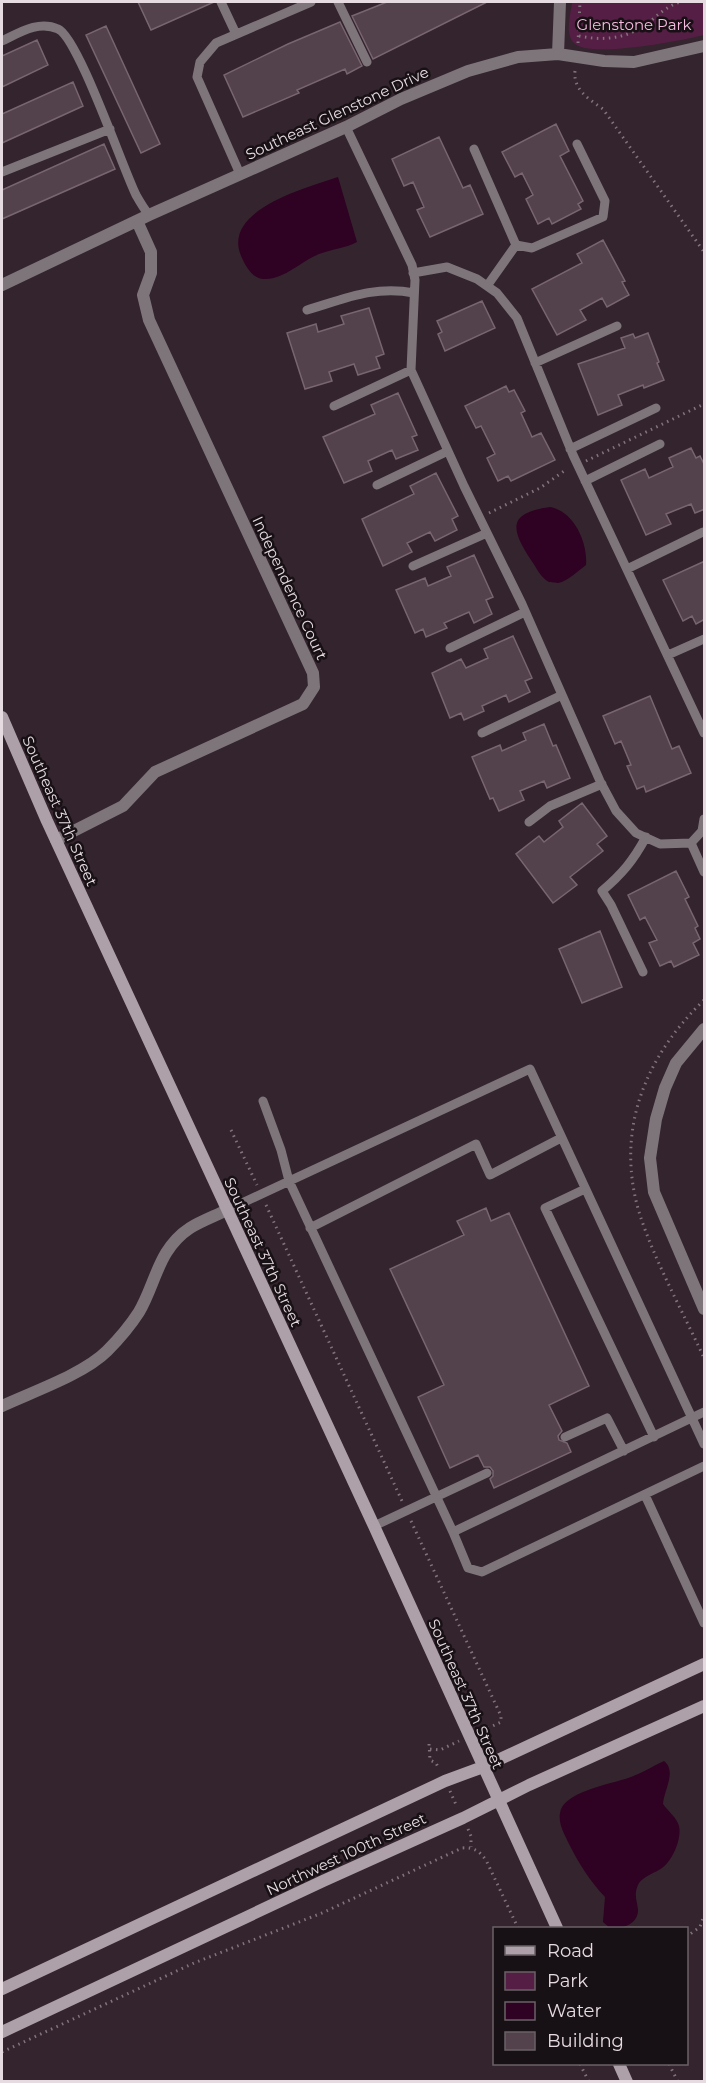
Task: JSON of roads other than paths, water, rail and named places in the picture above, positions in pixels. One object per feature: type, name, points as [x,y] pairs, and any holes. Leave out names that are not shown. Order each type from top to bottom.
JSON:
[{"type":"street","points":[[558,54],[560,2]]},
{"type":"street","name":"Southeast Glenstone Drive","points":[[2,282],[346,127],[401,99],[468,71],[518,57],[558,54],[634,62],[705,46]]},
{"type":"street","name":"Independence Court","points":[[56,840],[123,806],[155,772],[303,704],[315,687],[314,673],[149,320],[143,295],[151,273],[151,252],[143,218]]},
{"type":"street","name":"Southeast 37th Street","points":[[2,717],[56,840],[374,1526],[556,1927]]},
{"type":"street","points":[[705,1029],[676,1063],[665,1088],[656,1119],[650,1158],[654,1192],[705,1309]]},
{"type":"street","points":[[2,1406],[82,1369],[105,1354],[139,1312],[155,1273],[176,1240],[189,1228],[227,1210]]},
{"type":"street","name":"Northwest 100th Street","points":[[2,1989],[445,1781],[483,1767],[705,1664]]},
{"type":"street","name":"Northwest 100th Street","points":[[2,2032],[498,1800],[705,1706]]},
{"type":"street","points":[[619,2065],[627,2082]]},
{"type":"lane","points":[[221,2],[236,34]]},
{"type":"lane","points":[[282,2],[287,12]]},
{"type":"lane","points":[[240,174],[197,77],[200,62],[216,43],[311,2]]},
{"type":"lane","points":[[338,2],[367,62]]},
{"type":"lane","points":[[2,41],[28,29],[45,25],[61,30],[71,43],[110,129],[143,218]]},
{"type":"lane","points":[[346,127],[412,265],[414,293],[411,370],[616,811],[636,833],[660,844],[691,843],[703,831],[705,819]]},
{"type":"lane","points":[[2,172],[110,129]]},
{"type":"lane","points":[[516,245],[532,248],[603,217],[604,201],[577,144]]},
{"type":"lane","points":[[474,148],[516,245]]},
{"type":"lane","points":[[487,285],[516,245]]},
{"type":"lane","points":[[413,273],[447,267],[477,279],[497,292],[517,318],[577,465],[705,733]]},
{"type":"lane","points":[[307,310],[370,292],[396,289],[414,293]]},
{"type":"lane","points":[[535,363],[617,326]]},
{"type":"lane","points":[[334,406],[411,370]]},
{"type":"lane","points":[[570,449],[656,408]]},
{"type":"lane","points":[[585,481],[660,444]]},
{"type":"lane","points":[[377,485],[448,451]]},
{"type":"lane","points":[[627,569],[703,532]]},
{"type":"lane","points":[[413,566],[487,533]]},
{"type":"lane","points":[[450,648],[525,612]]},
{"type":"lane","points":[[668,655],[705,639]]},
{"type":"lane","points":[[482,733],[562,695]]},
{"type":"lane","points":[[529,822],[550,806],[602,784]]},
{"type":"lane","points":[[643,972],[602,891],[621,875],[634,859],[646,837]]},
{"type":"lane","points":[[691,843],[705,873]]},
{"type":"lane","points":[[227,1210],[530,1069],[705,1444]]},
{"type":"lane","points":[[263,1101],[281,1150],[289,1181],[468,1568],[482,1572],[705,1466]]},
{"type":"lane","points":[[310,1228],[476,1144],[490,1175],[561,1138]]},
{"type":"lane","points":[[585,1189],[544,1208],[654,1437]]},
{"type":"lane","points":[[453,1532],[705,1412]]},
{"type":"lane","points":[[564,1437],[607,1418],[624,1451]]},
{"type":"lane","points":[[374,1526],[487,1473]]},
{"type":"lane","points":[[645,1495],[705,1623]]},
{"type":"water","points":[[338,177],[357,242],[315,256],[279,276],[264,279],[253,275],[242,258],[238,241],[243,227],[254,214],[288,195]]},
{"type":"water","points":[[550,507],[566,515],[578,529],[586,556],[586,565],[558,583],[549,582],[541,575],[524,549],[517,531],[520,518],[526,513]]},
{"type":"water","points":[[664,1761],[668,1765],[670,1775],[663,1804],[678,1823],[680,1831],[678,1843],[666,1865],[639,1883],[636,1894],[638,1910],[632,1923],[624,1927],[609,1927],[603,1922],[605,1897],[573,1851],[561,1825],[560,1813],[563,1805],[579,1794],[639,1774]]},
{"type":"park label","name":"Glenstone Park","points":[[634,24]]}]
